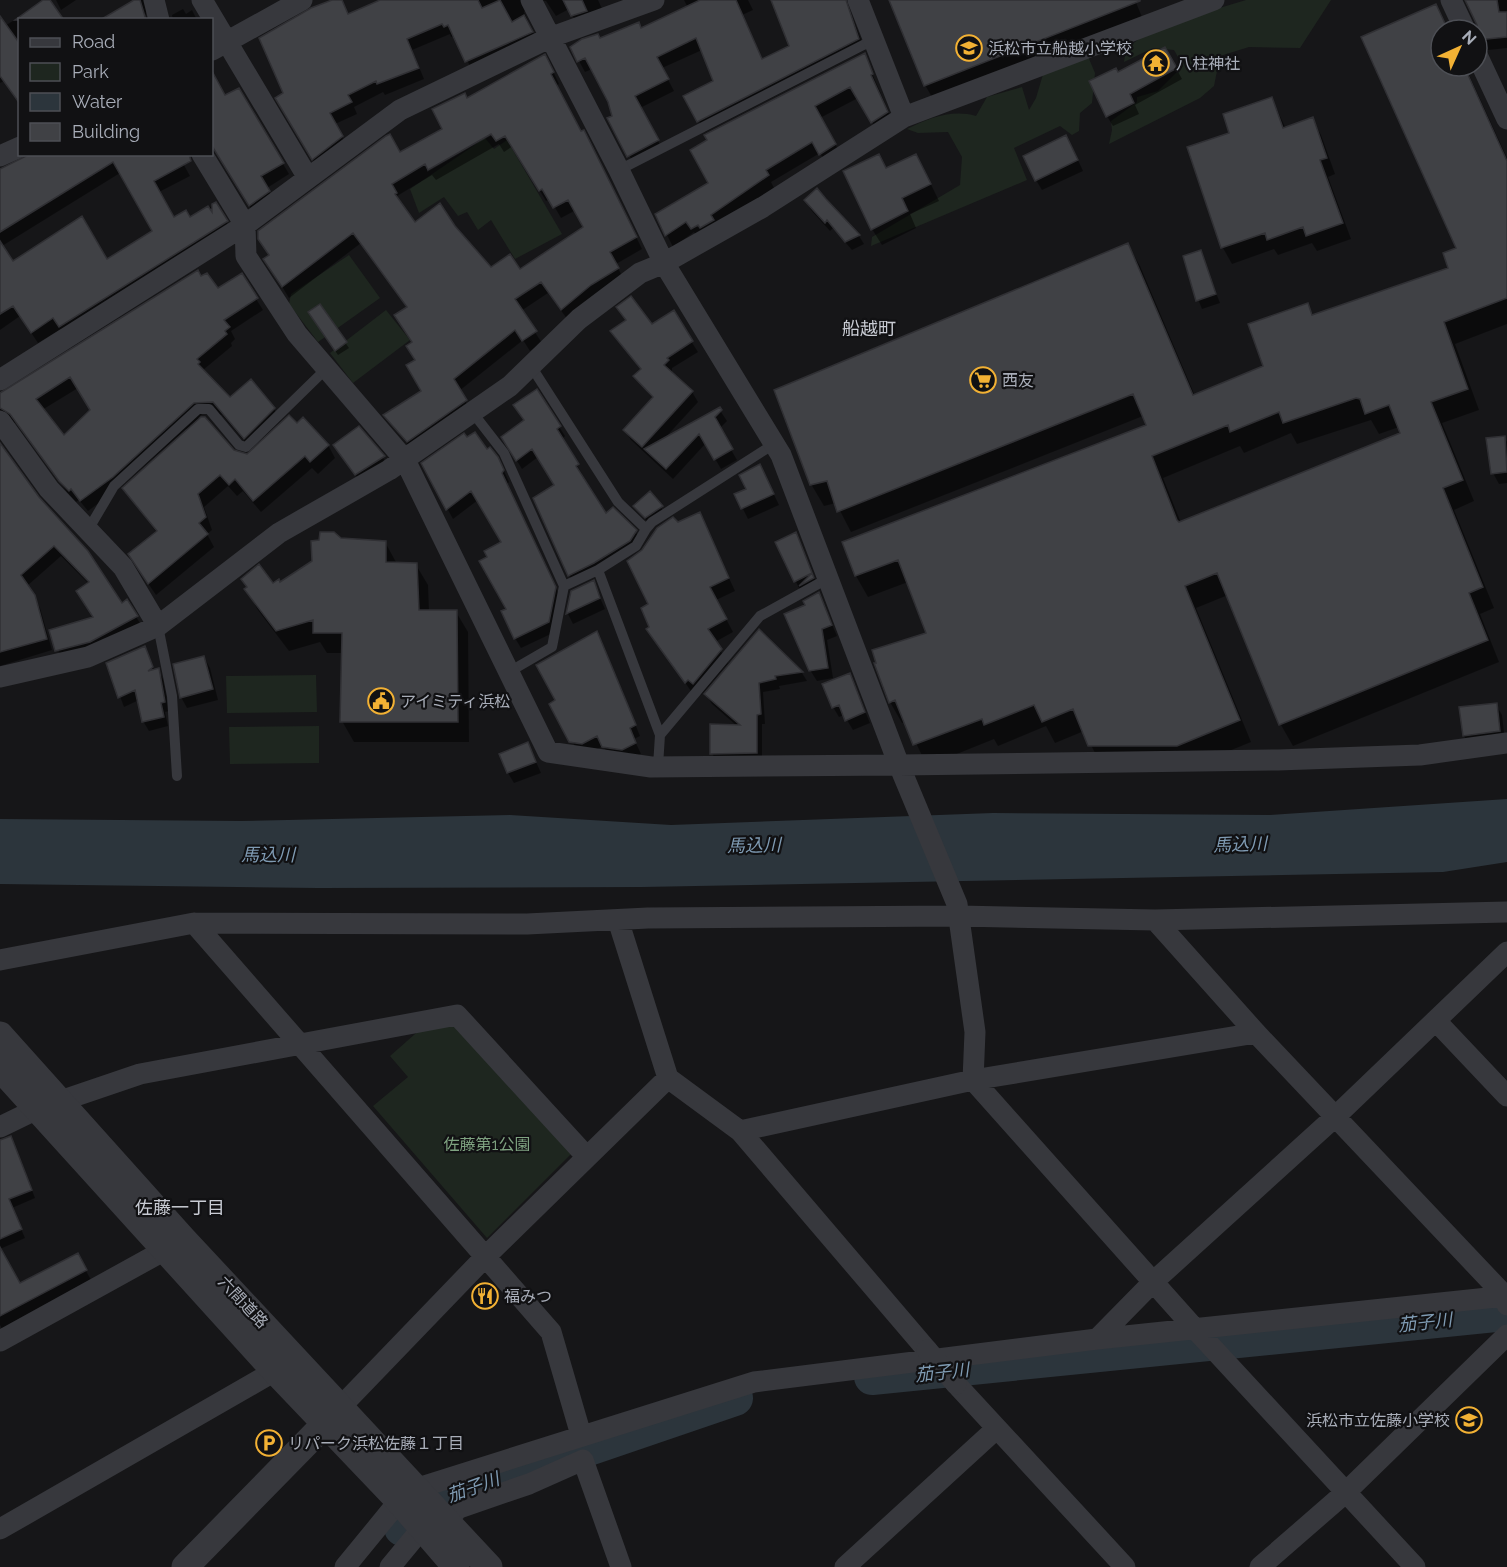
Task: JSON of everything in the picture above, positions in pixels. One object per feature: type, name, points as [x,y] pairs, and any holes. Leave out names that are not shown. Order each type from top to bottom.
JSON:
[{"type":"street","points":[[154,0],[158,18]]},
{"type":"street","points":[[202,0],[209,18]]},
{"type":"street","points":[[531,0],[619,170],[664,263],[774,444],[958,910],[975,1032],[973,1080],[1222,1359],[1416,1567]]},
{"type":"street","points":[[0,380],[245,225],[400,111],[549,38],[654,0]]},
{"type":"street","points":[[858,0],[904,117]]},
{"type":"street","points":[[0,677],[88,657],[158,626],[279,533],[405,460],[510,386],[579,319],[640,273],[664,263],[763,207],[904,117],[1214,0]]},
{"type":"street","points":[[1451,0],[1459,18]]},
{"type":"street","points":[[219,46],[297,1]]},
{"type":"street","points":[[213,30],[219,46],[308,178]]},
{"type":"street","points":[[1488,78],[1507,119]]},
{"type":"street","points":[[0,156],[18,148]]},
{"type":"street","points":[[203,156],[245,225],[246,256],[297,334],[405,460],[548,752],[658,766],[902,771],[1409,756],[1507,743]]},
{"type":"street","points":[[0,422],[49,489],[123,567],[158,626]]},
{"type":"street","points":[[0,960],[194,923],[527,924],[958,910],[1155,920],[1507,912]]},
{"type":"street","points":[[618,920],[668,1078],[740,1131],[956,1384],[1125,1567]]},
{"type":"street","points":[[1155,920],[1256,1033],[1506,1299]]},
{"type":"street","points":[[194,923],[551,1332],[581,1435]]},
{"type":"street","points":[[1097,1340],[1153,1282],[1336,1116],[1507,952]]},
{"type":"street","points":[[0,1127],[48,1105],[140,1074],[302,1046],[457,1015],[587,1157]]},
{"type":"street","points":[[1436,1021],[1507,1096]]},
{"type":"street","points":[[740,1131],[973,1080],[1256,1033]]},
{"type":"street","name":"六間道路","points":[[0,1035],[48,1105],[165,1250],[275,1371],[332,1415]]},
{"type":"street","name":"六間道路","points":[[0,1068],[48,1105],[332,1415],[409,1495],[489,1567]]},
{"type":"street","points":[[185,1567],[485,1257],[668,1078]]},
{"type":"street","points":[[0,1341],[165,1250]]},
{"type":"street","points":[[345,1567],[409,1495],[581,1435],[754,1382],[1097,1340],[1506,1299]]},
{"type":"street","points":[[1260,1567],[1345,1493],[1507,1335]]},
{"type":"street","points":[[0,1529],[275,1371]]},
{"type":"street","points":[[845,1567],[996,1429]]},
{"type":"street","points":[[390,1567],[438,1522],[459,1508],[529,1484],[583,1460],[621,1567]]},
{"type":"street","name":"六間道路","points":[[438,1522],[456,1567]]},
{"type":"lane","points":[[619,170],[873,40]]},
{"type":"lane","points":[[531,366],[618,502],[646,529]]},
{"type":"lane","points":[[88,531],[114,486],[198,409],[209,409],[239,445],[246,447],[327,368]]},
{"type":"lane","points":[[473,413],[504,453],[564,586],[552,646],[509,672]]},
{"type":"lane","points":[[564,586],[598,570],[636,546],[652,522],[774,444]]},
{"type":"lane","points":[[598,570],[660,735],[658,766]]},
{"type":"lane","points":[[660,735],[760,616],[827,579]]},
{"type":"lane","points":[[158,626],[172,696],[177,776]]},
{"type":"green space","points":[[1246,0],[1331,0],[1300,48],[1249,47],[1220,56],[1214,86],[1200,98],[1109,144],[1111,121],[1137,102],[1137,97],[1158,91],[1183,66],[1174,50],[1153,48],[1124,62],[1126,49],[1153,28]]},
{"type":"green space","points":[[1087,54],[1095,73],[1092,103],[1080,113],[1079,131],[1072,135],[1060,126],[1014,148],[1027,180],[871,246],[872,237],[960,185],[962,157],[948,132],[918,133],[907,129],[924,121],[949,114],[976,116],[987,97],[1022,87],[1029,110],[1036,98],[1044,71]]},
{"type":"green space","points":[[485,138],[494,149],[507,140],[562,234],[515,259],[491,220],[478,230],[467,212],[458,216],[444,197],[419,213],[410,189]]},
{"type":"green space","points":[[349,255],[380,298],[318,342],[289,304],[291,294]]},
{"type":"green space","points":[[386,310],[410,340],[353,383],[330,353]]},
{"type":"green space","points":[[316,675],[317,712],[227,713],[226,676]]},
{"type":"green space","points":[[319,726],[319,763],[230,764],[229,727]]},
{"type":"green space","name":"佐藤第1公園","points":[[457,1021],[575,1150],[487,1238],[373,1106],[408,1077],[390,1056],[423,1027]]},
{"type":"water","name":"馬込川","points":[[1507,799],[1507,862],[1443,872],[642,887],[318,888],[0,884],[0,819],[241,821],[510,815],[671,825],[993,813],[1270,815]]},
{"type":"building","points":[[43,0],[50,0],[63,18],[18,18],[15,20]]},
{"type":"building","points":[[134,0],[140,0],[145,18],[103,18]]},
{"type":"building","points":[[332,0],[342,0],[348,14],[380,0],[478,0],[482,8],[500,0],[512,22],[524,15],[533,32],[465,62],[448,25],[444,27],[442,24],[407,39],[419,68],[377,84],[376,81],[348,95],[352,102],[330,113],[343,136],[312,160],[275,98],[283,93],[259,38],[311,8]]},
{"type":"building","points":[[563,0],[582,0],[587,11],[571,16]]},
{"type":"building","points":[[700,0],[736,0],[762,59],[789,46],[771,0],[846,0],[859,39],[697,122],[683,96],[713,81],[696,38],[657,57],[669,79],[635,96],[659,140],[627,157],[607,118],[612,116],[608,102],[585,58],[577,62],[570,47],[582,39],[598,34],[600,38],[639,22],[641,28]]},
{"type":"building","name":"浜松市立船越小学校","points":[[889,0],[1140,0],[1140,1],[924,86]]},
{"type":"building","points":[[1465,0],[1497,0],[1499,12],[1507,12],[1507,37],[1489,39],[1489,18],[1474,18]]},
{"type":"building","points":[[1436,4],[1442,18],[1429,18],[1429,78],[1469,78],[1507,161],[1507,298],[1444,322],[1468,389],[1431,402],[1463,480],[1443,488],[1483,587],[1469,593],[1488,640],[1279,725],[1217,573],[1185,586],[1240,720],[1177,746],[1088,746],[1073,709],[1042,722],[1034,705],[984,725],[982,719],[913,745],[895,700],[889,703],[874,663],[876,663],[872,650],[926,633],[898,560],[855,576],[842,542],[1146,425],[1133,394],[837,512],[827,481],[810,485],[774,390],[1128,243],[1193,395],[1263,366],[1248,324],[1308,303],[1312,315],[1448,268],[1443,253],[1456,248],[1361,37]],"holes":[[[1356,398],[1360,399],[1365,414],[1389,405],[1400,433],[1179,522],[1152,456],[1228,425],[1230,432],[1279,412],[1283,423]]]},
{"type":"building","points":[[0,16],[18,41],[18,101],[0,76]]},
{"type":"building","points":[[1165,47],[1177,68],[1130,94],[1134,103],[1106,117],[1089,81],[1116,68],[1118,72]]},
{"type":"building","points":[[865,53],[873,74],[871,75],[888,112],[871,123],[850,87],[815,106],[836,144],[819,155],[812,142],[766,170],[769,175],[711,215],[714,220],[700,228],[698,225],[691,229],[686,222],[665,236],[655,214],[708,183],[690,150],[707,140],[704,135]]},
{"type":"building","points":[[545,54],[554,72],[551,74],[581,131],[584,130],[637,237],[610,252],[619,268],[591,285],[561,310],[541,282],[515,299],[537,331],[522,341],[515,330],[454,379],[467,400],[407,442],[383,415],[421,391],[406,365],[415,360],[406,346],[412,342],[394,315],[407,307],[353,233],[282,287],[263,259],[269,255],[258,239],[258,231],[386,136],[390,134],[400,152],[442,129],[432,109],[465,93],[467,98]],"holes":[[[491,134],[496,141],[505,136],[539,191],[542,189],[553,208],[568,200],[583,227],[520,269],[510,254],[491,267],[455,226],[440,203],[415,222],[395,194],[397,193],[392,184],[425,164],[428,170]]]},
{"type":"building","points":[[213,73],[225,95],[239,88],[284,163],[261,176],[270,191],[249,206],[213,148]]},
{"type":"building","points":[[1272,97],[1283,128],[1313,117],[1327,158],[1320,160],[1343,223],[1306,236],[1303,227],[1267,240],[1265,233],[1221,248],[1187,147],[1229,133],[1223,114]]},
{"type":"building","points":[[1066,135],[1078,160],[1035,181],[1023,156]]},
{"type":"building","points":[[879,154],[886,168],[916,154],[931,184],[902,198],[908,211],[871,230],[843,171]]},
{"type":"building","points":[[26,156],[190,156],[191,161],[154,181],[174,217],[186,210],[190,217],[208,206],[212,212],[212,204],[216,202],[228,221],[59,327],[53,318],[31,333],[13,306],[0,314],[0,241],[13,261],[82,216],[107,259],[152,231],[113,162],[0,232],[0,169]]},
{"type":"building","points":[[817,188],[860,235],[845,242],[827,220],[825,223],[804,200]]},
{"type":"building","points":[[1201,250],[1216,294],[1196,301],[1183,256]]},
{"type":"building","points":[[198,270],[201,276],[207,273],[218,288],[242,273],[258,298],[224,320],[230,327],[225,331],[227,334],[197,359],[200,362],[198,364],[230,397],[251,379],[275,408],[244,439],[213,402],[194,403],[113,477],[80,501],[71,489],[69,491],[59,481],[10,414],[0,408],[0,393]],"holes":[[[70,377],[90,410],[64,435],[36,399]]]},
{"type":"building","points":[[631,296],[652,324],[674,310],[693,341],[667,358],[669,360],[664,365],[693,391],[642,447],[623,430],[653,397],[633,376],[641,369],[610,331],[626,320],[616,307]]},
{"type":"building","points":[[320,304],[347,342],[335,351],[308,312]]},
{"type":"building","points":[[537,389],[561,426],[557,429],[579,464],[576,466],[606,513],[613,507],[637,530],[630,541],[568,576],[533,498],[554,485],[532,449],[516,461],[501,437],[524,420],[513,405]]},
{"type":"building","points":[[720,407],[722,410],[715,417],[733,449],[714,460],[699,434],[666,469],[644,449]]},
{"type":"building","points":[[289,415],[297,423],[303,417],[329,445],[310,462],[305,456],[253,501],[235,479],[229,485],[220,475],[198,494],[206,517],[199,523],[208,534],[148,584],[128,554],[157,531],[122,488],[201,417],[205,417],[234,450],[247,454]]},
{"type":"building","points":[[359,426],[385,456],[355,475],[333,445]]},
{"type":"building","points":[[475,432],[487,449],[490,447],[498,457],[504,470],[502,473],[556,587],[549,622],[514,639],[501,611],[506,609],[479,561],[487,557],[484,551],[501,542],[471,491],[446,510],[421,463],[464,433],[467,437]]},
{"type":"building","points":[[1505,436],[1507,472],[1491,474],[1486,438]]},
{"type":"building","points":[[0,443],[39,497],[88,551],[122,603],[127,599],[138,616],[90,642],[55,651],[49,630],[93,617],[76,591],[89,582],[54,546],[21,575],[35,595],[47,639],[0,652]]},
{"type":"building","points":[[760,464],[774,494],[741,509],[734,494],[746,489],[739,475]]},
{"type":"building","points":[[650,491],[663,506],[645,518],[633,506]]},
{"type":"building","points":[[700,512],[729,578],[710,587],[727,619],[708,629],[722,649],[693,684],[688,680],[685,683],[646,629],[649,627],[641,608],[648,604],[627,561],[642,550],[657,528],[673,517],[678,522]]},
{"type":"building","points":[[320,532],[334,532],[341,538],[386,541],[386,562],[417,563],[419,610],[457,610],[458,722],[340,722],[342,633],[313,633],[313,620],[276,631],[244,589],[247,587],[241,579],[259,564],[273,583],[279,579],[280,582],[312,561],[311,541],[319,540]]},
{"type":"building","points":[[796,532],[814,578],[799,586],[812,573],[794,582],[775,542]]},
{"type":"building","points":[[594,580],[600,598],[566,614],[571,591]]},
{"type":"building","points":[[819,592],[832,625],[822,629],[828,668],[809,671],[784,614],[805,605],[803,601]]},
{"type":"building","points":[[759,629],[803,672],[775,676],[776,679],[759,683],[761,714],[757,715],[757,753],[710,754],[710,724],[740,725],[704,694]]},
{"type":"building","points":[[597,631],[636,725],[630,728],[636,743],[622,750],[602,747],[597,736],[582,744],[569,742],[549,704],[555,700],[536,665]]},
{"type":"building","points":[[145,646],[153,667],[148,671],[159,668],[165,702],[161,703],[164,717],[142,722],[135,690],[118,698],[106,663]]},
{"type":"building","points":[[204,656],[213,689],[180,698],[173,664]]},
{"type":"building","points":[[850,673],[865,712],[845,721],[839,705],[832,708],[822,684]]},
{"type":"building","points":[[1497,703],[1500,731],[1463,736],[1459,707]]},
{"type":"building","points":[[528,742],[536,762],[507,773],[499,754]]},
{"type":"building","points":[[11,1136],[32,1190],[9,1199],[22,1229],[0,1239],[0,1140]]},
{"type":"building","points":[[0,1247],[20,1283],[78,1253],[87,1270],[0,1316]]},
{"type":"waterway","name":"茄子川","points":[[872,1377],[1507,1313]]},
{"type":"waterway","name":"茄子川","points":[[402,1528],[436,1500],[735,1398]]},
{"type":"place","name":"浜松市立船越小学校","points":[[969,48]]},
{"type":"place","name":"八柱神社","points":[[1156,63]]},
{"type":"place","name":"西友","points":[[983,380]]},
{"type":"place","name":"アイミティ浜松","points":[[381,701]]},
{"type":"place","name":"福みつ","points":[[485,1296]]},
{"type":"place","name":"浜松市立佐藤小学校","points":[[1469,1420]]},
{"type":"place","name":"リパーク浜松佐藤１丁目","points":[[269,1443]]},
{"type":"district","name":"船越町","points":[[869,328]]},
{"type":"district","name":"佐藤一丁目","points":[[180,1207]]}]
